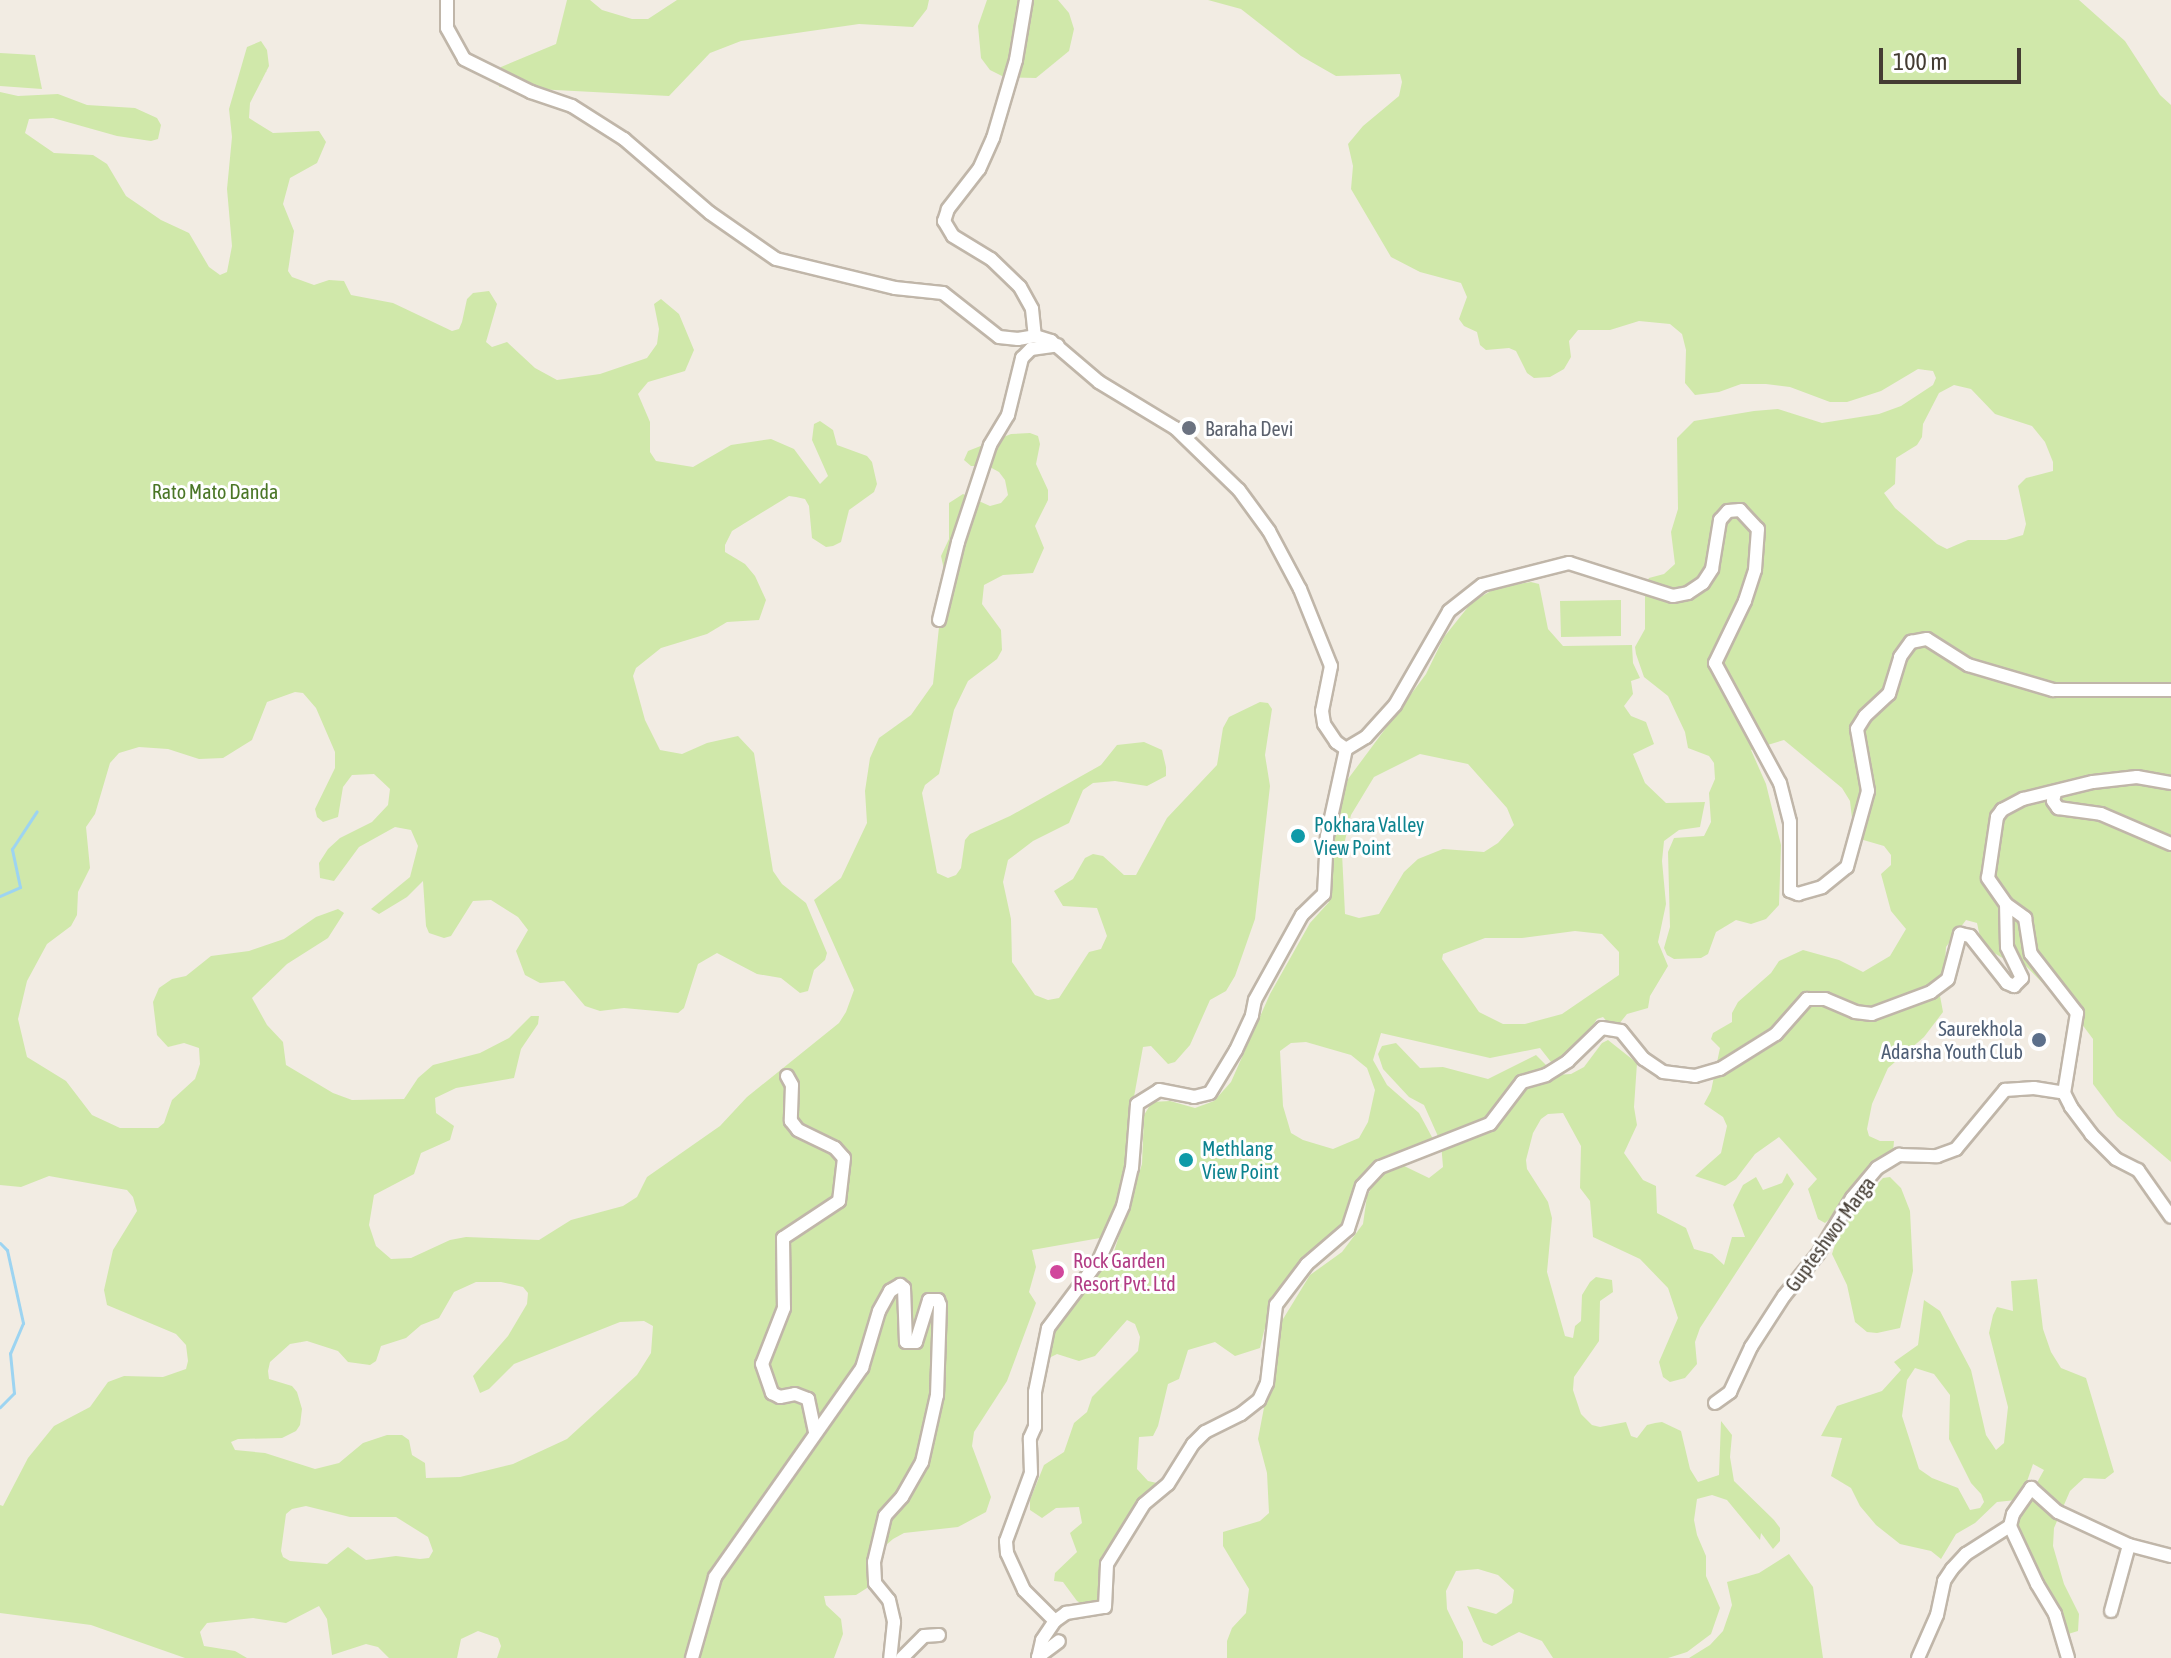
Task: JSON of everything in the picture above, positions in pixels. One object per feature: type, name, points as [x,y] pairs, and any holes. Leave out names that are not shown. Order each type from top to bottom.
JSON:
[{"type":"street","points":[[447,0],[447,28],[464,59],[531,92],[557,98],[608,129],[673,179],[710,213],[776,259],[895,288],[943,293],[999,337],[1018,339],[1035,336],[1058,345],[1073,363],[1099,382],[1175,428],[1223,471],[1263,523],[1318,626],[1331,666],[1322,711],[1324,724],[1336,742],[1346,749]]},
{"type":"street","points":[[1026,0],[1016,60],[993,138],[979,169],[948,209],[944,221],[953,236],[991,259],[1020,287],[1029,300],[1035,336]]},
{"type":"street","points":[[939,620],[958,542],[990,445],[1008,415],[1022,358],[1031,349],[1058,345]]},
{"type":"street","points":[[1055,1621],[1024,1590],[1007,1553],[1006,1541],[1031,1473],[1030,1438],[1035,1427],[1035,1392],[1048,1328],[1099,1260],[1123,1206],[1132,1168],[1137,1104],[1159,1090],[1194,1097],[1210,1093],[1236,1050],[1252,1015],[1255,1000],[1302,915],[1324,894],[1327,836],[1346,749],[1366,737],[1395,705],[1449,611],[1482,585],[1569,563],[1673,596],[1688,593],[1703,583],[1712,569],[1720,520],[1728,511],[1740,510],[1758,529],[1755,570],[1745,601],[1715,663],[1780,783],[1790,822],[1790,891],[1798,894],[1822,887],[1847,867],[1868,791],[1857,729],[1865,716],[1889,694],[1900,657],[1911,642],[1927,639],[1968,665],[2053,690],[2171,690]]},
{"type":"street","points":[[2171,783],[2137,777],[2093,782],[2012,804],[1997,817],[1988,878],[2006,904],[2025,918],[2031,954],[2077,1013],[2064,1093],[2091,1134],[2116,1159],[2138,1170],[2171,1217]]},
{"type":"street","points":[[2055,793],[2053,801],[2058,808],[2101,814],[2171,844]]},
{"type":"street","points":[[1038,1658],[1042,1640],[1055,1621],[1066,1613],[1105,1607],[1107,1564],[1144,1504],[1168,1484],[1200,1436],[1259,1400],[1267,1383],[1276,1305],[1307,1264],[1348,1229],[1362,1186],[1380,1167],[1490,1124],[1522,1082],[1546,1075],[1568,1061],[1602,1028],[1621,1031],[1644,1059],[1663,1072],[1695,1076],[1720,1069],[1776,1034],[1807,999],[1825,999],[1855,1012],[1872,1014],[1931,992],[1948,979],[1960,934],[1970,936],[2007,983],[2014,986],[2022,978],[2005,937],[2006,904]]},
{"type":"street","points":[[787,1076],[792,1085],[791,1121],[798,1130],[835,1148],[844,1158],[839,1201],[783,1238],[784,1308],[762,1364],[772,1393],[780,1397],[795,1394],[808,1399],[815,1433]]},
{"type":"street","name":"Gupteshwor Marga","points":[[1715,1403],[1730,1392],[1751,1347],[1784,1296],[1818,1254],[1852,1198],[1877,1168],[1899,1155],[1937,1156],[1956,1149],[2005,1090],[2034,1088],[2064,1093]]},
{"type":"street","points":[[692,1658],[715,1577],[862,1368],[879,1311],[890,1291],[900,1285],[904,1288],[905,1338],[912,1343],[916,1342],[929,1300],[938,1300],[937,1395],[922,1462],[902,1497],[885,1516],[874,1562],[875,1583],[889,1600],[894,1622],[890,1658]]},
{"type":"street","points":[[2079,1658],[2067,1654],[2055,1614],[2010,1526],[2013,1514],[2031,1488],[2058,1512],[2129,1545],[2171,1556]]},
{"type":"street","points":[[1918,1658],[1937,1615],[1944,1581],[1952,1569],[1966,1554],[2010,1526]]},
{"type":"street","points":[[2111,1611],[2129,1545]]},
{"type":"street","points":[[902,1658],[924,1636],[939,1635]]},
{"type":"street","points":[[1038,1658],[1059,1641]]},
{"type":"green space","points":[[567,0],[590,0],[602,10],[632,19],[648,19],[677,0],[929,0],[927,9],[913,27],[859,24],[741,41],[710,53],[669,96],[499,87],[501,67],[556,44]]},
{"type":"green space","points":[[987,0],[1058,0],[1069,13],[1074,29],[1069,51],[1036,78],[1004,77],[990,70],[981,58],[978,26]]},
{"type":"green space","points":[[1208,0],[2079,0],[2125,41],[2160,95],[2171,105],[2171,1162],[2117,1116],[2093,1084],[2093,1039],[2078,1019],[2021,961],[2006,960],[1982,946],[1977,923],[1966,920],[1946,947],[1944,980],[1938,985],[1943,1012],[1924,1037],[1888,1068],[1872,1104],[1867,1129],[1869,1136],[1880,1141],[1894,1141],[1893,1152],[1872,1168],[1834,1215],[1825,1223],[1818,1219],[1808,1189],[1817,1179],[1779,1137],[1755,1154],[1736,1179],[1725,1186],[1695,1176],[1721,1153],[1727,1126],[1723,1117],[1704,1104],[1711,1091],[1720,1048],[1711,1039],[1713,1033],[1732,1022],[1732,1013],[1738,1002],[1771,973],[1779,961],[1803,950],[1839,960],[1863,972],[1890,956],[1906,929],[1891,911],[1881,874],[1891,865],[1891,855],[1884,846],[1860,839],[1853,827],[1850,801],[1842,788],[1784,740],[1751,750],[1766,784],[1781,845],[1779,905],[1766,919],[1751,924],[1736,920],[1716,932],[1708,954],[1701,958],[1674,959],[1667,955],[1664,948],[1670,927],[1668,852],[1674,838],[1704,836],[1711,822],[1709,793],[1715,779],[1714,763],[1709,756],[1688,748],[1685,732],[1668,696],[1644,677],[1635,647],[1645,629],[1645,585],[1649,578],[1664,574],[1675,564],[1671,532],[1678,509],[1677,438],[1694,421],[1754,411],[1778,409],[1822,423],[1879,414],[1901,406],[1933,385],[1936,378],[1933,371],[1918,369],[1881,391],[1847,402],[1830,402],[1790,387],[1766,384],[1741,384],[1719,392],[1695,395],[1685,383],[1686,350],[1682,334],[1670,324],[1639,321],[1610,330],[1578,330],[1569,341],[1571,357],[1564,369],[1550,377],[1534,378],[1527,373],[1516,351],[1509,348],[1486,350],[1480,345],[1477,332],[1464,326],[1459,319],[1467,297],[1461,283],[1420,272],[1391,257],[1351,189],[1353,166],[1348,144],[1363,126],[1399,96],[1400,74],[1336,76],[1301,56],[1241,9]],"holes":[[[1954,385],[1971,389],[1995,414],[2032,426],[2045,442],[2053,471],[2026,478],[2018,486],[2026,524],[2023,535],[2006,540],[1968,540],[1947,549],[1895,508],[1884,493],[1895,484],[1896,458],[1917,445],[1922,437],[1923,424],[1939,393]]]},
{"type":"green space","name":"Rato Mato Danda","points":[[261,41],[267,50],[269,66],[250,103],[249,118],[273,133],[319,131],[326,142],[317,163],[290,178],[283,204],[294,231],[288,271],[292,277],[314,285],[329,280],[344,281],[351,295],[393,303],[452,331],[459,329],[467,299],[473,293],[489,291],[497,304],[486,342],[492,347],[507,342],[535,368],[557,380],[600,374],[647,358],[657,344],[659,329],[654,304],[661,299],[679,314],[694,350],[685,371],[648,382],[638,394],[650,422],[650,452],[656,461],[693,467],[731,445],[771,439],[794,449],[820,484],[828,476],[812,440],[814,424],[820,421],[833,430],[837,445],[867,456],[872,462],[877,484],[874,492],[849,510],[841,542],[833,546],[826,547],[812,538],[809,506],[805,499],[796,497],[789,496],[732,531],[725,552],[745,564],[755,576],[766,600],[759,620],[727,622],[707,634],[661,648],[636,668],[633,676],[645,720],[660,750],[682,754],[707,743],[738,736],[754,753],[773,871],[782,884],[806,903],[827,953],[825,960],[814,970],[808,991],[800,993],[781,978],[757,974],[717,953],[698,964],[684,1008],[678,1013],[624,1008],[600,1011],[585,1006],[564,981],[540,983],[525,975],[516,951],[528,930],[518,917],[491,900],[473,901],[451,936],[444,938],[429,933],[426,926],[423,881],[407,897],[379,914],[371,909],[410,877],[418,846],[411,830],[395,827],[359,847],[334,881],[320,878],[319,863],[328,849],[340,838],[372,822],[388,805],[390,789],[374,774],[352,775],[343,787],[338,817],[323,822],[317,817],[315,809],[335,768],[335,752],[316,708],[303,693],[295,692],[267,702],[252,740],[223,758],[199,759],[168,749],[139,747],[119,753],[110,763],[95,814],[86,827],[90,868],[78,892],[77,915],[71,926],[47,944],[27,981],[18,1019],[27,1057],[66,1081],[92,1115],[120,1128],[158,1128],[164,1123],[172,1100],[195,1079],[200,1064],[199,1048],[184,1043],[168,1047],[157,1035],[153,1002],[159,988],[172,979],[186,976],[211,956],[249,951],[284,939],[316,917],[338,909],[344,913],[328,938],[287,964],[252,998],[267,1025],[283,1042],[286,1065],[333,1093],[352,1100],[404,1099],[418,1078],[433,1065],[480,1053],[509,1038],[531,1016],[539,1016],[538,1024],[521,1049],[514,1078],[456,1088],[435,1098],[436,1113],[454,1126],[450,1140],[421,1153],[414,1174],[374,1195],[369,1225],[376,1246],[391,1259],[411,1258],[450,1240],[466,1237],[539,1240],[571,1220],[623,1206],[637,1197],[647,1177],[720,1126],[747,1097],[839,1023],[846,1012],[854,990],[814,900],[841,878],[867,823],[865,791],[870,758],[879,738],[911,715],[933,684],[941,608],[948,588],[941,556],[949,539],[949,503],[963,494],[990,506],[1001,503],[1008,495],[1005,480],[999,472],[988,466],[971,466],[964,460],[968,451],[1011,434],[1030,433],[1038,436],[1040,444],[1036,464],[1048,490],[1048,500],[1035,526],[1044,548],[1033,573],[1003,575],[984,585],[982,604],[1001,630],[1002,650],[997,659],[968,681],[954,710],[939,774],[925,785],[922,793],[937,873],[948,878],[956,875],[961,868],[965,840],[970,834],[1010,816],[1101,765],[1117,745],[1144,742],[1162,750],[1166,767],[1166,776],[1147,786],[1115,781],[1093,783],[1083,790],[1069,823],[1033,841],[1008,860],[1003,882],[1011,919],[1012,962],[1035,995],[1048,1000],[1059,998],[1089,952],[1101,949],[1107,936],[1097,908],[1063,906],[1054,891],[1073,879],[1085,858],[1093,854],[1103,856],[1124,875],[1136,875],[1167,818],[1217,765],[1223,728],[1229,717],[1260,702],[1268,703],[1272,709],[1265,755],[1270,786],[1255,919],[1235,976],[1226,991],[1210,1000],[1190,1045],[1175,1062],[1168,1064],[1151,1046],[1143,1047],[1132,1108],[1128,1170],[1109,1232],[1100,1238],[1032,1250],[1036,1267],[1029,1292],[1036,1303],[1007,1381],[974,1432],[972,1446],[991,1497],[986,1512],[958,1527],[904,1533],[876,1554],[867,1588],[856,1595],[824,1596],[826,1605],[841,1619],[843,1634],[834,1658],[497,1658],[501,1646],[498,1638],[478,1631],[461,1639],[457,1658],[389,1658],[378,1647],[366,1644],[332,1655],[327,1619],[319,1606],[286,1623],[253,1618],[207,1623],[200,1632],[204,1646],[235,1651],[247,1658],[185,1658],[91,1625],[0,1613],[0,1505],[3,1506],[28,1458],[54,1426],[90,1407],[108,1382],[124,1376],[163,1377],[186,1369],[188,1361],[186,1345],[176,1334],[107,1305],[104,1290],[113,1250],[137,1211],[133,1197],[127,1190],[49,1176],[21,1187],[0,1185],[0,92],[18,96],[58,94],[87,105],[135,108],[157,118],[161,125],[158,139],[151,141],[117,136],[53,118],[29,119],[25,133],[54,153],[93,155],[107,164],[126,196],[161,220],[189,233],[209,267],[220,275],[227,272],[232,246],[227,189],[232,137],[229,109],[247,47]],"holes":[[[476,1282],[501,1282],[523,1287],[528,1293],[527,1304],[508,1336],[473,1376],[480,1393],[489,1389],[514,1364],[620,1322],[644,1321],[653,1326],[651,1353],[637,1375],[567,1439],[513,1464],[460,1477],[426,1478],[425,1463],[412,1455],[409,1440],[402,1435],[387,1435],[363,1443],[339,1463],[315,1469],[265,1453],[235,1450],[231,1442],[238,1439],[282,1438],[296,1431],[300,1425],[302,1409],[297,1392],[292,1386],[269,1379],[268,1371],[270,1362],[290,1344],[307,1341],[338,1351],[348,1362],[370,1365],[376,1361],[381,1346],[406,1338],[421,1325],[439,1318],[454,1292]],[[306,1506],[350,1517],[396,1517],[428,1537],[433,1551],[429,1558],[396,1556],[366,1560],[348,1547],[327,1564],[290,1561],[283,1557],[281,1551],[286,1514],[292,1509]]]},
{"type":"green space","points":[[0,53],[35,55],[42,89],[0,86]]},
{"type":"green space","points":[[1531,582],[1539,584],[1548,629],[1563,646],[1632,645],[1633,663],[1640,678],[1631,681],[1633,694],[1624,706],[1631,716],[1646,722],[1654,744],[1633,754],[1645,783],[1666,803],[1705,802],[1700,827],[1679,830],[1664,841],[1662,861],[1666,904],[1658,942],[1668,966],[1650,996],[1648,1008],[1627,1014],[1619,1024],[1610,1025],[1603,1017],[1597,1019],[1585,1038],[1559,1061],[1551,1062],[1540,1048],[1490,1058],[1381,1033],[1373,1060],[1387,1085],[1419,1113],[1433,1139],[1420,1149],[1392,1154],[1376,1163],[1350,1215],[1340,1228],[1313,1248],[1287,1281],[1264,1331],[1260,1348],[1235,1356],[1215,1342],[1188,1350],[1179,1379],[1168,1384],[1153,1436],[1139,1437],[1137,1469],[1148,1481],[1157,1483],[1157,1488],[1147,1493],[1108,1549],[1100,1572],[1102,1599],[1096,1611],[1077,1601],[1063,1582],[1054,1581],[1055,1573],[1077,1552],[1070,1533],[1082,1523],[1079,1507],[1056,1508],[1042,1518],[1030,1510],[1030,1500],[1044,1465],[1064,1452],[1074,1423],[1087,1412],[1092,1397],[1138,1351],[1140,1337],[1135,1324],[1127,1320],[1095,1356],[1079,1361],[1057,1354],[1047,1359],[1052,1333],[1072,1300],[1100,1266],[1110,1264],[1142,1164],[1144,1115],[1152,1102],[1170,1101],[1195,1108],[1214,1101],[1231,1082],[1270,994],[1310,923],[1329,902],[1332,834],[1348,779],[1426,674],[1444,637],[1472,602],[1496,588]],"holes":[[[1420,754],[1468,764],[1507,808],[1514,825],[1498,843],[1484,852],[1443,849],[1418,859],[1404,872],[1379,914],[1359,918],[1345,914],[1342,853],[1351,815],[1374,777]],[[1575,931],[1602,934],[1619,952],[1619,975],[1562,1014],[1525,1024],[1503,1024],[1479,1012],[1442,959],[1443,954],[1485,938],[1522,938]],[[1306,1042],[1351,1055],[1367,1068],[1375,1090],[1368,1122],[1359,1138],[1333,1149],[1291,1133],[1283,1106],[1280,1051],[1291,1043]]]},
{"type":"green space","points":[[1621,600],[1621,636],[1561,637],[1560,601]]},
{"type":"green space","points":[[1608,1040],[1637,1063],[1634,1107],[1637,1125],[1624,1153],[1643,1180],[1656,1186],[1657,1213],[1686,1228],[1694,1249],[1712,1254],[1724,1265],[1732,1237],[1745,1237],[1733,1205],[1743,1185],[1756,1177],[1763,1190],[1782,1183],[1787,1173],[1794,1184],[1700,1328],[1695,1342],[1697,1364],[1685,1378],[1670,1382],[1663,1377],[1659,1362],[1678,1318],[1668,1288],[1640,1259],[1593,1237],[1590,1201],[1580,1188],[1581,1146],[1563,1113],[1548,1114],[1541,1119],[1533,1133],[1526,1160],[1527,1169],[1548,1202],[1552,1218],[1547,1272],[1565,1336],[1573,1338],[1575,1326],[1581,1321],[1582,1295],[1590,1282],[1596,1277],[1612,1280],[1613,1292],[1600,1301],[1599,1341],[1574,1377],[1573,1390],[1581,1414],[1592,1425],[1600,1427],[1626,1422],[1631,1436],[1637,1438],[1647,1425],[1655,1423],[1662,1422],[1681,1431],[1690,1469],[1698,1482],[1719,1475],[1721,1421],[1732,1435],[1730,1457],[1734,1481],[1774,1520],[1780,1528],[1780,1541],[1773,1549],[1761,1533],[1760,1540],[1727,1500],[1712,1495],[1697,1499],[1694,1520],[1697,1535],[1706,1556],[1706,1576],[1720,1608],[1711,1634],[1687,1652],[1668,1658],[1553,1658],[1542,1641],[1519,1632],[1492,1646],[1483,1642],[1467,1606],[1496,1614],[1512,1603],[1514,1590],[1498,1575],[1478,1569],[1456,1571],[1446,1591],[1447,1609],[1463,1642],[1463,1658],[1227,1658],[1227,1641],[1232,1628],[1246,1613],[1249,1589],[1223,1546],[1223,1532],[1260,1521],[1269,1513],[1267,1473],[1258,1439],[1280,1324],[1310,1275],[1342,1252],[1363,1224],[1367,1196],[1381,1171],[1390,1165],[1402,1165],[1429,1178],[1443,1167],[1441,1143],[1424,1105],[1409,1097],[1383,1069],[1378,1054],[1382,1046],[1396,1043],[1420,1068],[1443,1067],[1488,1079],[1536,1055],[1556,1075],[1571,1074],[1584,1067],[1602,1043]]},
{"type":"green space","points":[[1890,1177],[1901,1188],[1910,1211],[1913,1271],[1900,1328],[1867,1332],[1855,1322],[1847,1285],[1832,1254],[1843,1220],[1883,1178]]},
{"type":"green space","points":[[2037,1279],[2043,1329],[2051,1352],[2061,1368],[2086,1378],[2114,1472],[2105,1479],[2084,1478],[2070,1491],[2054,1528],[2053,1546],[2064,1584],[2079,1614],[2078,1631],[2068,1634],[2016,1521],[2044,1470],[2033,1464],[2022,1496],[2016,1500],[1997,1502],[1975,1523],[1956,1534],[1941,1559],[1931,1551],[1900,1544],[1876,1525],[1860,1506],[1851,1488],[1831,1476],[1842,1438],[1821,1436],[1837,1406],[1882,1391],[1901,1370],[1894,1362],[1918,1345],[1924,1300],[1940,1311],[1971,1370],[1986,1435],[1996,1450],[2004,1443],[2008,1407],[1989,1333],[1997,1307],[2013,1311],[2011,1281]],"holes":[[[1915,1368],[1934,1374],[1950,1395],[1949,1439],[1971,1483],[1981,1494],[1984,1502],[1980,1508],[1970,1510],[1958,1488],[1919,1469],[1902,1416],[1907,1380]]]},
{"type":"green space","points":[[1789,1554],[1813,1587],[1823,1658],[1689,1658],[1710,1645],[1723,1631],[1732,1605],[1727,1582],[1759,1573]]},
{"type":"waterway","points":[[0,896],[20,887],[12,849],[37,811]]},
{"type":"waterway","points":[[0,1243],[7,1250],[23,1323],[10,1353],[14,1393],[0,1407]]},
{"type":"place","name":"Baraha Devi","points":[[1189,428]]},
{"type":"place","name":"Pokhara Valley View Point","points":[[1298,836]]},
{"type":"place","name":"Saurekhola Adarsha Youth Club","points":[[2039,1040]]},
{"type":"place","name":"Methlang View Point","points":[[1186,1160]]},
{"type":"place","name":"Rock Garden Resort Pvt. Ltd","points":[[1057,1272]]}]
